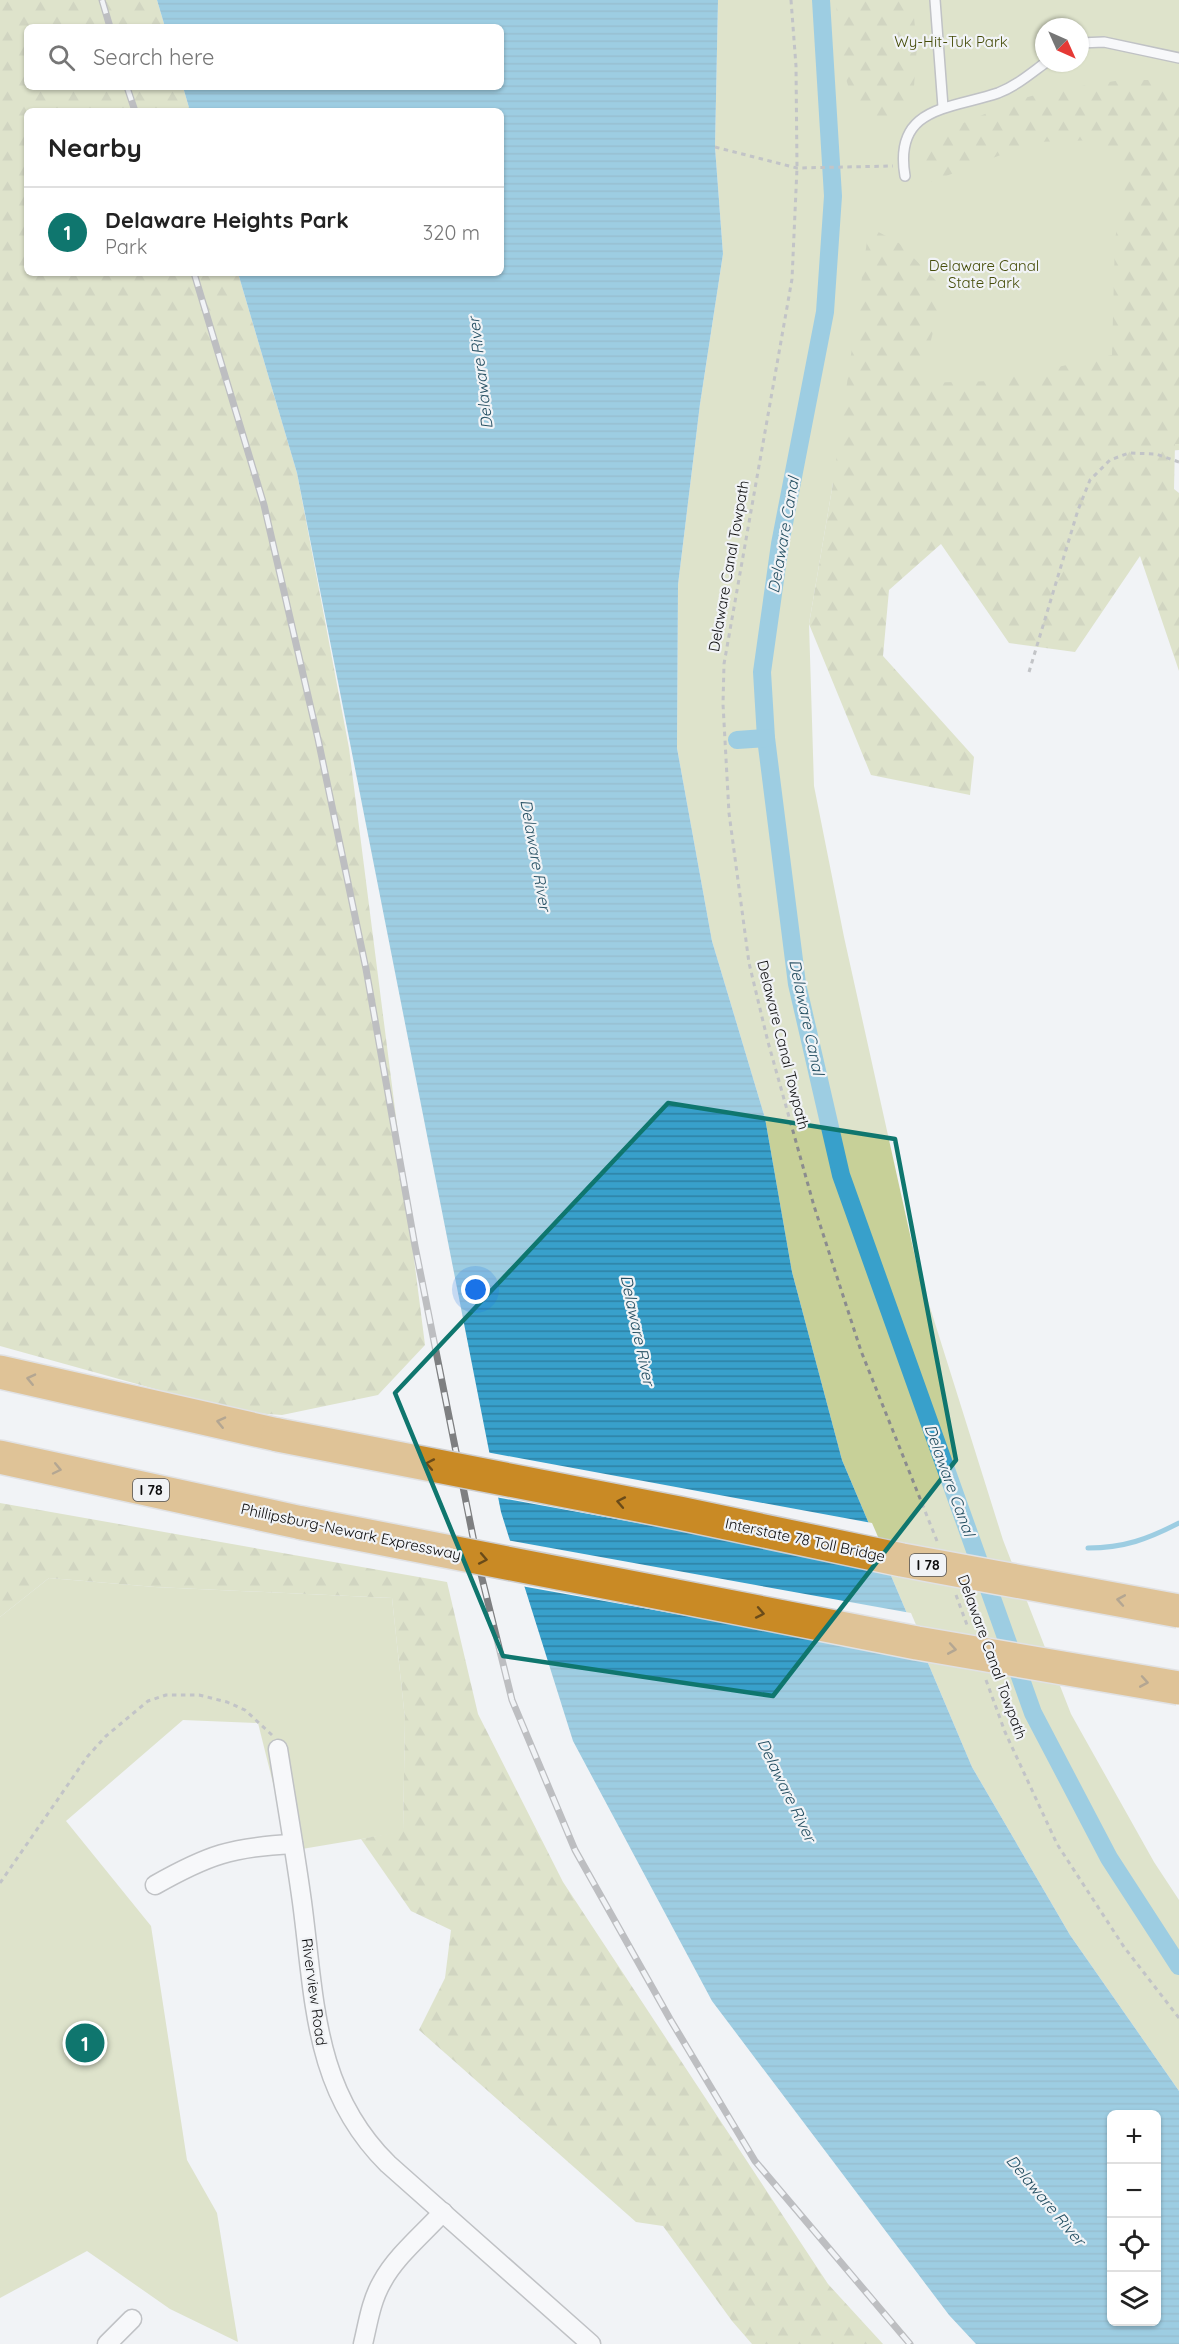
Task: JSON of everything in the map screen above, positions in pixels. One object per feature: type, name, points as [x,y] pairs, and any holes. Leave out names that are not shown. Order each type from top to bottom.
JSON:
[{"type":"highway","name":"Interstate 78 Toll Bridge","points":[[0,1372],[278,1435],[679,1513],[902,1560],[1179,1611]]},
{"type":"highway","name":"Phillipsburg-Newark Expressway","points":[[0,1456],[302,1523],[703,1603],[1179,1688]]},
{"type":"street","name":"Riverview Road","points":[[278,1749],[316,2021],[324,2054],[345,2106],[372,2148],[388,2164],[591,2344]]},
{"type":"street","points":[[155,1885],[211,1856],[254,1846],[292,1844]]},
{"type":"street","points":[[363,2344],[371,2308],[381,2283],[390,2269],[443,2212]]},
{"type":"street","points":[[107,2344],[132,2319]]},
{"type":"lane","points":[[934,0],[942,107]]},
{"type":"lane","points":[[1089,43],[1104,42],[1179,58]]},
{"type":"lane","points":[[905,171],[905,146],[913,128],[928,114],[942,107],[1007,89],[1035,70]]},
{"type":"path","name":"Delaware Canal Towpath","points":[[791,0],[796,66],[797,168],[792,279],[724,663],[723,704],[729,813],[749,963],[768,1042],[811,1195],[861,1351],[939,1548]]},
{"type":"path","points":[[715,147],[797,168],[874,167],[905,171]]},
{"type":"path","points":[[1029,672],[1078,510],[1090,480],[1110,460],[1129,453],[1156,454],[1179,462]]},
{"type":"path","name":"Delaware Canal Towpath","points":[[955,1592],[970,1635]]},
{"type":"path","name":"Delaware Canal Towpath","points":[[986,1678],[1005,1732],[1057,1844],[1124,1947],[1179,2018]]},
{"type":"path","points":[[0,1883],[87,1757],[106,1736],[148,1701],[166,1695],[199,1695],[227,1702],[245,1710],[267,1730],[276,1741],[278,1749]]},
{"type":"highlighted area","points":[[668,1103],[895,1139],[956,1460],[773,1696],[503,1656],[395,1393]]},
{"type":"green space","points":[[0,0],[157,0],[164,24],[24,24],[24,90],[184,90],[189,108],[24,108],[24,276],[239,276],[297,473],[349,748],[425,1345],[378,1395],[282,1415],[238,1412],[0,1346]]},
{"type":"green space","name":"Delaware Canal State Park","points":[[718,0],[1179,0],[1179,450],[833,483],[809,624],[814,786],[844,937],[917,1266],[1003,1540],[1071,1714],[1154,1862],[1179,1900],[1179,2091],[1070,1935],[972,1767],[842,1460],[792,1272],[765,1118],[712,941],[677,748],[678,585],[700,404],[723,254],[715,147]]},
{"type":"green space","points":[[836,0],[912,0],[917,45],[913,99],[892,118],[876,120],[861,106],[849,88],[842,58]]},
{"type":"green space","points":[[1122,80],[1167,80],[1179,100],[1179,444],[1175,444],[1174,489],[1179,493],[1179,671],[1140,556],[1075,652],[1009,643],[941,544],[889,590],[883,656],[974,757],[970,795],[871,775],[809,624],[833,483],[869,227],[899,243],[944,289],[920,383],[994,381],[1112,355],[1115,239],[1128,172],[1098,140],[1034,142],[928,183],[921,149],[944,131],[1021,99],[1049,91]]},
{"type":"green space","points":[[0,1503],[447,1582],[478,1714],[563,1882],[828,2284],[883,2344],[752,2344],[732,2321],[663,2226],[636,2222],[419,2030],[445,1978],[451,1930],[411,1911],[361,1839],[403,1831],[405,1719],[392,1598],[155,1587],[49,1578],[0,1617]]},
{"type":"green space","points":[[49,1578],[155,1587],[392,1598],[405,1719],[403,1832],[290,1851],[258,1723],[183,1720],[66,1821],[151,1926],[187,2160],[217,2213],[238,2342],[170,2309],[87,2251],[0,2298],[0,1617]]},
{"type":"water","name":"Delaware River","points":[[157,0],[718,0],[715,147],[723,254],[700,404],[678,585],[677,748],[712,941],[765,1118],[792,1272],[842,1460],[972,1767],[1070,1935],[1179,2091],[1179,2344],[976,2344],[949,2315],[712,2001],[573,1741],[501,1512],[297,473],[239,276],[504,276],[504,108],[189,108],[184,90],[504,90],[504,24],[164,24]]},
{"type":"pier","points":[[486,1452],[872,1523],[892,1569],[495,1497]]},
{"type":"pier","points":[[506,1540],[911,1613],[931,1660],[521,1586]]},
{"type":"waterway","name":"Delaware Canal","points":[[821,0],[833,196],[825,312],[780,544],[762,672],[766,738],[797,984],[841,1175],[1033,1713],[1109,1858],[1179,1966]]},
{"type":"waterway","points":[[737,740],[766,738]]},
{"type":"waterway","points":[[1088,1548],[1135,1542],[1179,1523]]},
{"type":"railway","points":[[102,0],[109,24]]},
{"type":"railway","points":[[128,90],[134,108]]},
{"type":"railway","points":[[195,276],[264,505],[318,739],[366,969],[415,1246],[478,1562],[512,1700],[575,1850],[670,2019],[755,2161],[910,2344]]},
{"type":"place","name":"Delaware Heights Park","points":[[85,2043]]},
{"type":"park label","name":"Wy-Hit-Tuk Park","points":[[951,42]]}]
